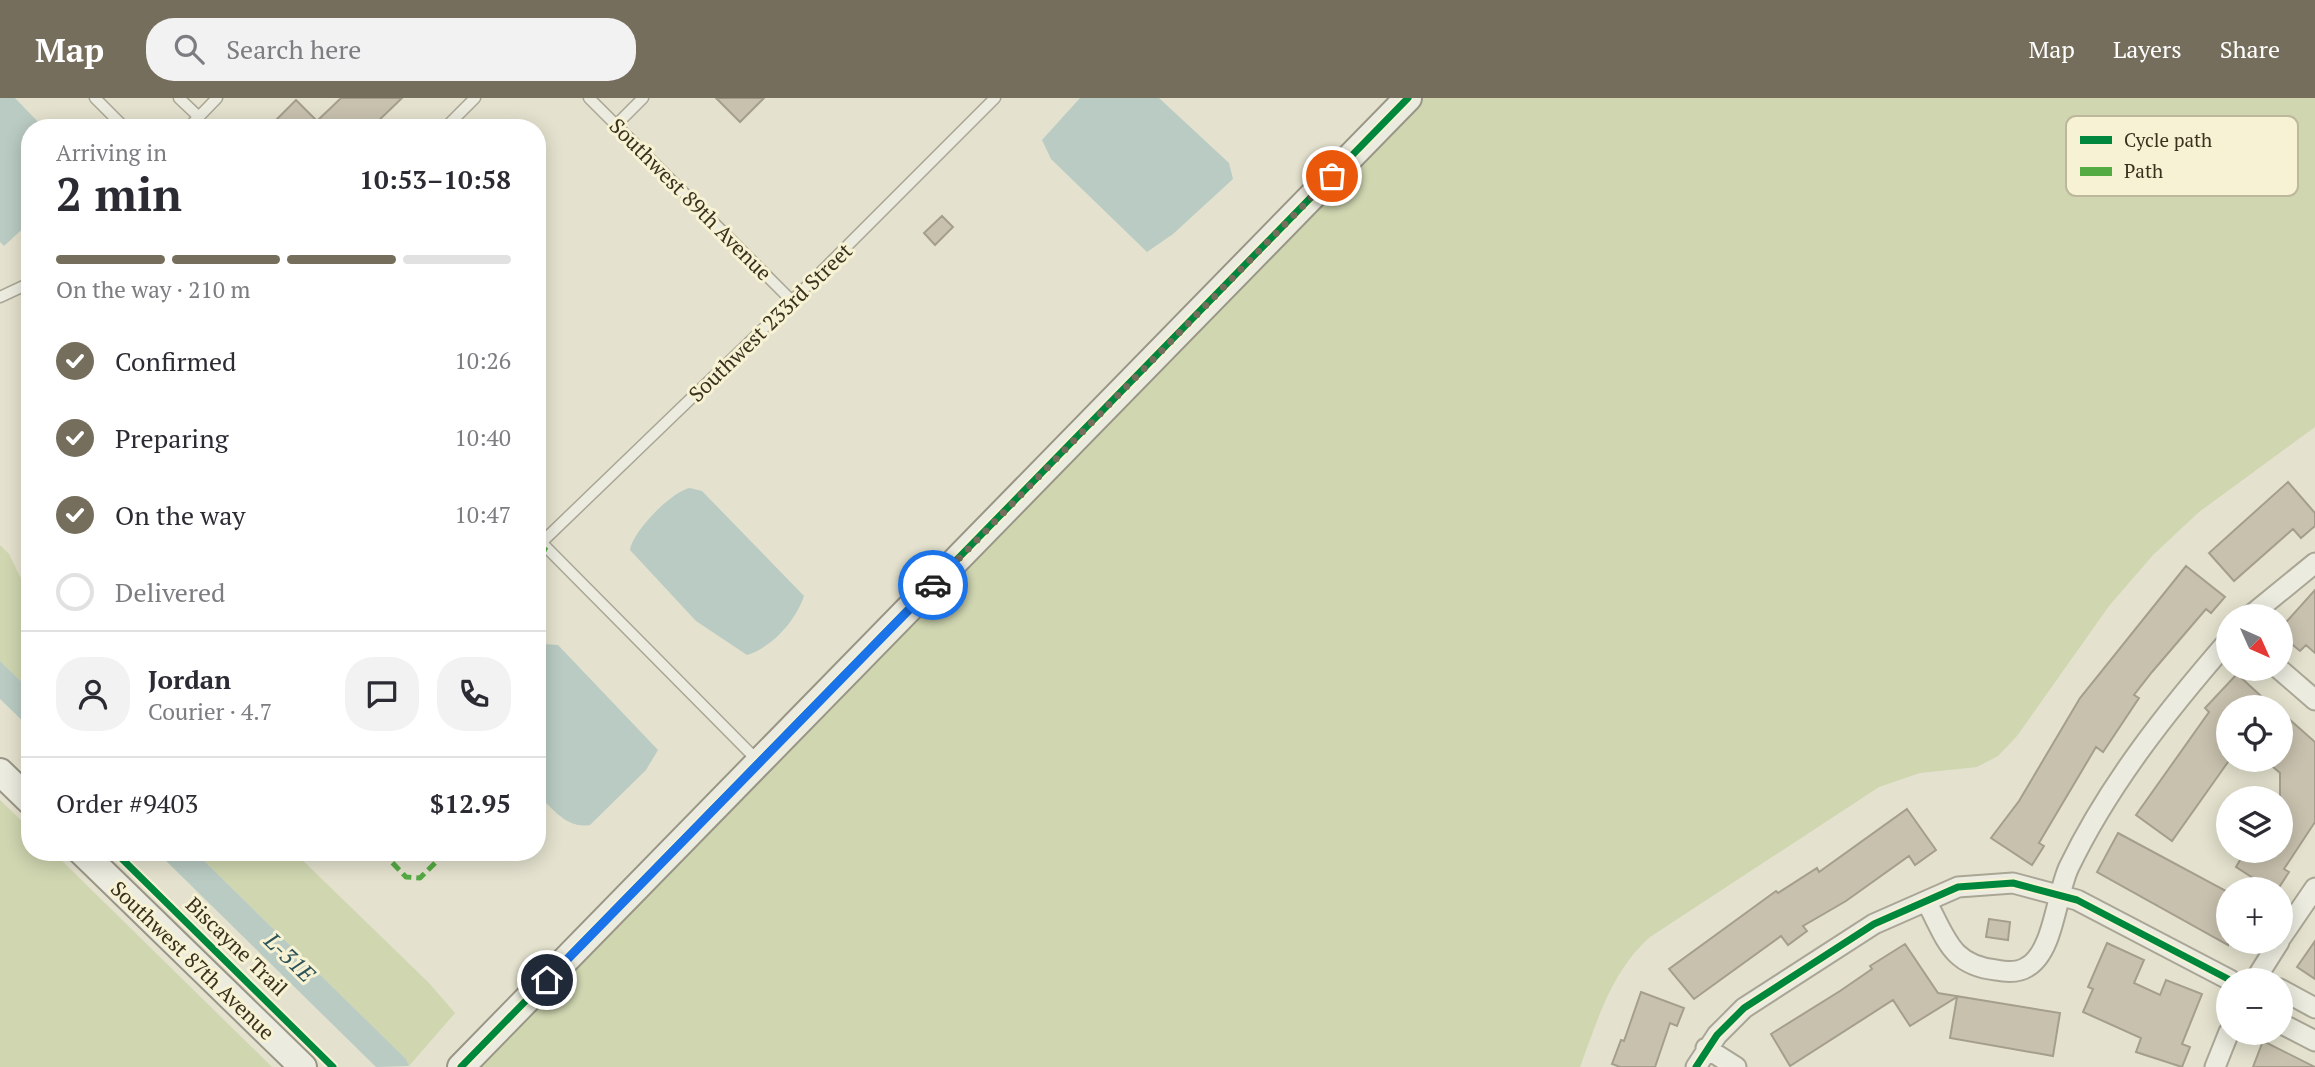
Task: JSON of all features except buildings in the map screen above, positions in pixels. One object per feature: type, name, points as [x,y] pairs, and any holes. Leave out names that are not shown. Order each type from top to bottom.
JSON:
[{"type":"street","points":[[461,1067],[1408,98]]},
{"type":"street","points":[[2265,604],[2315,563]]},
{"type":"street","points":[[1926,901],[1948,944],[1962,960],[1979,968],[2008,972],[2024,970],[2040,955],[2054,916],[2058,894],[2078,850],[2145,742],[2216,656]]},
{"type":"street","points":[[2293,681],[2315,701]]},
{"type":"street","points":[[0,772],[21,792]]},
{"type":"street","name":"Southwest 87th Avenue","points":[[91,861],[303,1067]]},
{"type":"street","points":[[1696,1067],[1706,1048],[1726,1024],[1756,1000],[1874,924],[1958,887],[2013,883],[2058,894],[2097,908],[2216,972]]},
{"type":"street","points":[[2293,921],[2315,888]]},
{"type":"street","points":[[2293,996],[2315,1008]]},
{"type":"street","points":[[2293,1030],[2315,1041]]},
{"type":"street","points":[[2215,1067],[2224,1045]]},
{"type":"street","points":[[1706,1048],[1736,1067]]},
{"type":"lane","points":[[95,98],[116,119]]},
{"type":"lane","points":[[179,98],[199,117],[217,98]]},
{"type":"lane","points":[[454,119],[475,98]]},
{"type":"lane","name":"Southwest 89th Avenue","points":[[589,98],[792,301]]},
{"type":"lane","points":[[617,124],[643,98]]},
{"type":"lane","name":"Southwest 233rd Street","points":[[546,534],[792,301],[995,98]]},
{"type":"lane","points":[[0,297],[21,287]]},
{"type":"lane","points":[[546,548],[760,762]]},
{"type":"green space","points":[[1423,98],[2315,98],[2315,427],[2199,512],[2153,555],[2109,606],[2017,736],[1998,756],[1977,767],[1920,773],[1879,787],[1650,937],[1625,965],[1615,981],[1580,1067],[476,1067]]},
{"type":"green space","points":[[0,545],[9,554],[21,579],[21,681],[0,661]]},
{"type":"green space","points":[[0,800],[21,820],[21,861],[62,861],[272,1067],[0,1067]]},
{"type":"green space","points":[[204,861],[303,861],[429,983],[455,1013],[409,1066],[406,1059]]},
{"type":"water","points":[[0,98],[15,98],[35,119],[21,119],[21,230],[4,246],[0,242]]},
{"type":"water","points":[[1080,98],[1159,98],[1229,163],[1233,179],[1173,234],[1147,252],[1051,159],[1042,140]]},
{"type":"water","points":[[690,488],[702,491],[804,596],[782,632],[766,646],[747,655],[696,621],[630,550],[638,533],[654,513],[673,496]]},
{"type":"water","points":[[546,644],[558,645],[658,750],[646,770],[590,825],[574,824],[546,802]]},
{"type":"water","points":[[0,661],[21,681],[21,719],[0,699]]},
{"type":"water","name":"L-31E","points":[[166,861],[204,861],[406,1059],[409,1066],[376,1067]]},
{"type":"marked path","points":[[391,861],[406,877],[420,878],[437,861]]},
{"type":"cycle path","points":[[461,1067],[1408,98]]},
{"type":"cycle path","name":"Biscayne Trail","points":[[124,861],[333,1067]]},
{"type":"cycle path","points":[[1696,1067],[1717,1035],[1744,1008],[1874,924],[1958,887],[2013,883],[2077,900],[2216,973]]},
{"type":"way so far","points":[[933,585],[1332,176]]},
{"type":"route","points":[[547,980],[933,585]]}]
